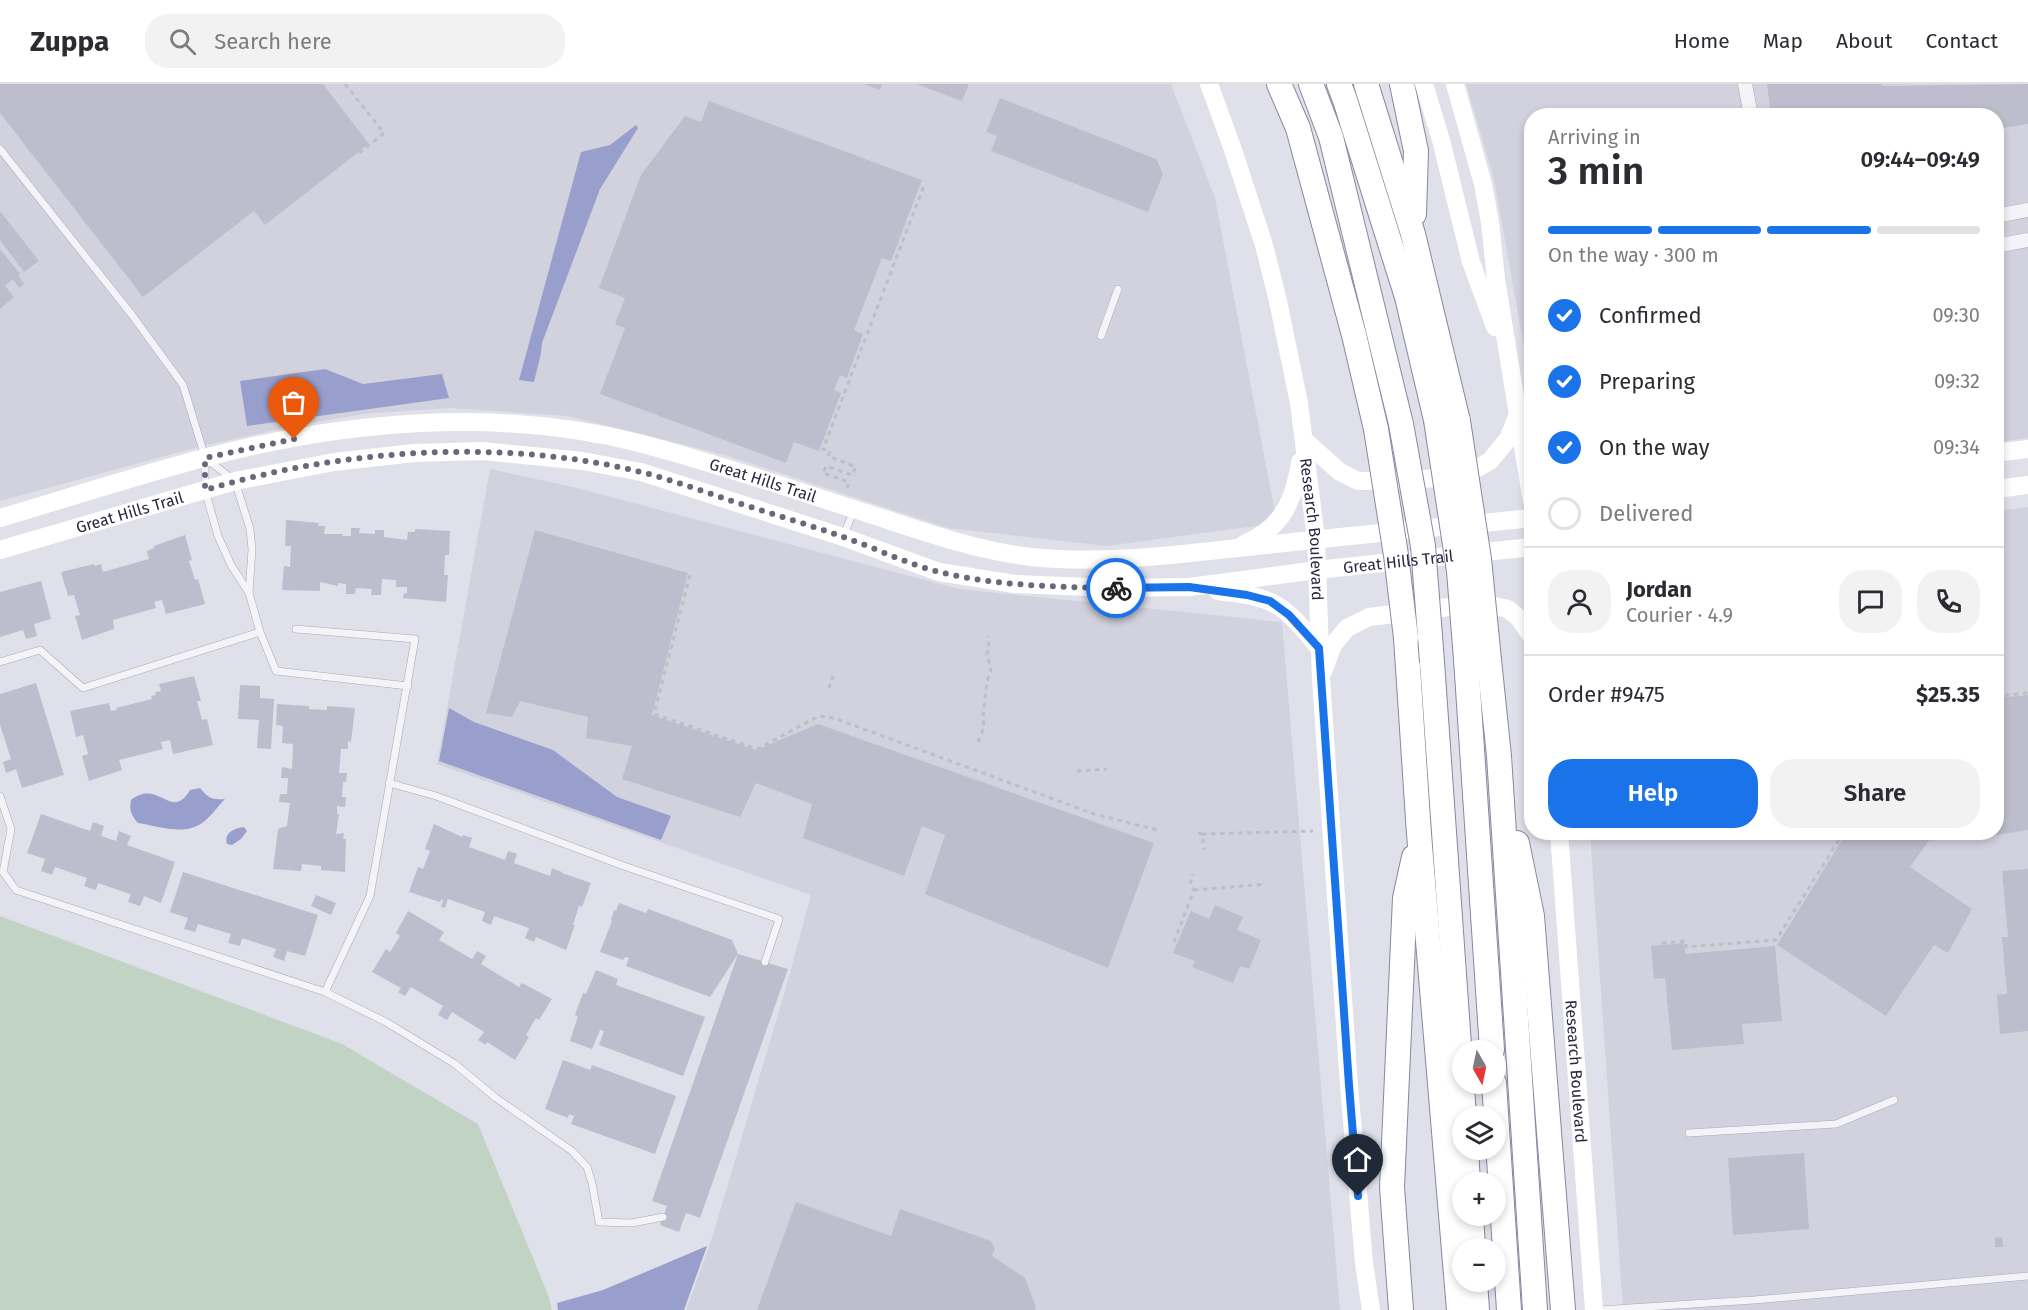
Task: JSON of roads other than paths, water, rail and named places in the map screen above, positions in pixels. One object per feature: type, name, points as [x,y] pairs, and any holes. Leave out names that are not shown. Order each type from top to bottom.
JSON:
[{"type":"highway","points":[[1279,84],[1298,129],[1354,335],[1376,429],[1396,555],[1420,665],[1463,1106]]},
{"type":"highway","points":[[1311,84],[1331,136],[1401,424],[1423,546],[1419,834],[1458,1310]]},
{"type":"highway","points":[[1339,84],[1447,420]]},
{"type":"highway","points":[[1366,84],[1413,234],[1447,420],[1479,559],[1477,660],[1492,1040]]},
{"type":"highway","points":[[1411,88],[1416,151],[1413,234]]},
{"type":"highway","points":[[1477,660],[1532,916],[1563,1310]]},
{"type":"highway","points":[[1498,756],[1535,1310]]},
{"type":"highway","points":[[1401,1310],[1392,1187],[1405,898],[1419,834]]},
{"type":"highway","points":[[1495,1094],[1509,1310]]},
{"type":"highway","points":[[1476,1292],[1477,1310]]},
{"type":"main road","name":"Research Boulevard","points":[[1209,84],[1267,256],[1297,392],[1304,440],[1316,539],[1319,648],[1349,1085],[1364,1263],[1371,1310]]},
{"type":"main road","points":[[1455,84],[1483,184],[1524,454]]},
{"type":"main road","points":[[1411,88],[1441,140],[1471,262],[1510,365]]},
{"type":"main road","name":"Great Hills Trail","points":[[0,518],[205,458],[328,433],[447,423],[526,425],[577,431],[635,442],[953,542],[1029,557],[1092,560],[1184,555],[1316,539],[1524,519]]},
{"type":"main road","points":[[1304,440],[1340,472],[1358,481],[1418,480],[1469,473],[1490,461],[1519,424]]},
{"type":"main road","points":[[1519,424],[1524,434]]},
{"type":"main road","points":[[1233,548],[1260,537],[1276,523],[1289,505],[1296,488],[1304,440]]},
{"type":"main road","points":[[2004,452],[2028,449]]},
{"type":"main road","name":"Great Hills Trail","points":[[0,550],[235,481],[334,462],[414,453],[483,451],[583,461],[641,472],[843,537],[939,572],[1015,584],[1083,587],[1189,587],[1317,570],[1524,548]]},
{"type":"main road","points":[[2004,488],[2028,485]]},
{"type":"main road","points":[[1189,587],[1247,595],[1270,601],[1289,615],[1319,648]]},
{"type":"main road","points":[[1321,679],[1333,645],[1347,628],[1369,617],[1481,603],[1508,609],[1524,625]]},
{"type":"main road","name":"Research Boulevard","points":[[1560,840],[1594,1310]]},
{"type":"street","points":[[1746,84],[1750,108]]},
{"type":"street","points":[[2004,214],[2028,210]]},
{"type":"street","points":[[2004,244],[2028,240]]},
{"type":"lane","points":[[0,149],[132,315],[183,385],[205,458],[205,490],[218,536],[231,565],[249,593],[260,632],[276,671],[408,686]]},
{"type":"lane","points":[[1101,336],[1119,289]]},
{"type":"lane","points":[[205,458],[235,481],[250,529],[252,549],[249,593]]},
{"type":"lane","points":[[843,537],[854,509]]},
{"type":"lane","points":[[296,628],[415,639],[370,896],[325,992]]},
{"type":"lane","points":[[0,662],[40,650],[82,688],[260,632]]},
{"type":"lane","points":[[389,783],[436,796],[621,865],[779,919],[765,962]]},
{"type":"lane","points":[[0,796],[10,830],[2,869],[16,890],[325,992],[386,1022],[455,1064],[496,1098],[573,1151],[587,1167],[599,1222],[632,1223],[663,1217]]},
{"type":"lane","points":[[1689,1133],[1836,1124],[1894,1100]]},
{"type":"lane","points":[[1599,1310],[1754,1300],[2028,1276]]},
{"type":"water","points":[[636,125],[638,128],[600,189],[542,343],[534,382],[519,380],[581,152],[610,145]]},
{"type":"water","points":[[325,369],[363,384],[442,374],[449,398],[247,426],[240,381]]},
{"type":"water","points":[[449,708],[474,722],[553,750],[617,797],[671,816],[661,840],[439,761]]},
{"type":"water","points":[[200,788],[211,798],[225,799],[208,818],[195,827],[179,830],[138,823],[131,812],[131,800],[141,795],[149,794],[177,802],[183,799],[190,790]]},
{"type":"water","points":[[244,827],[247,831],[241,839],[232,845],[227,844],[228,834]]},
{"type":"water","points":[[707,1246],[684,1310],[558,1310],[557,1303],[603,1290]]}]
